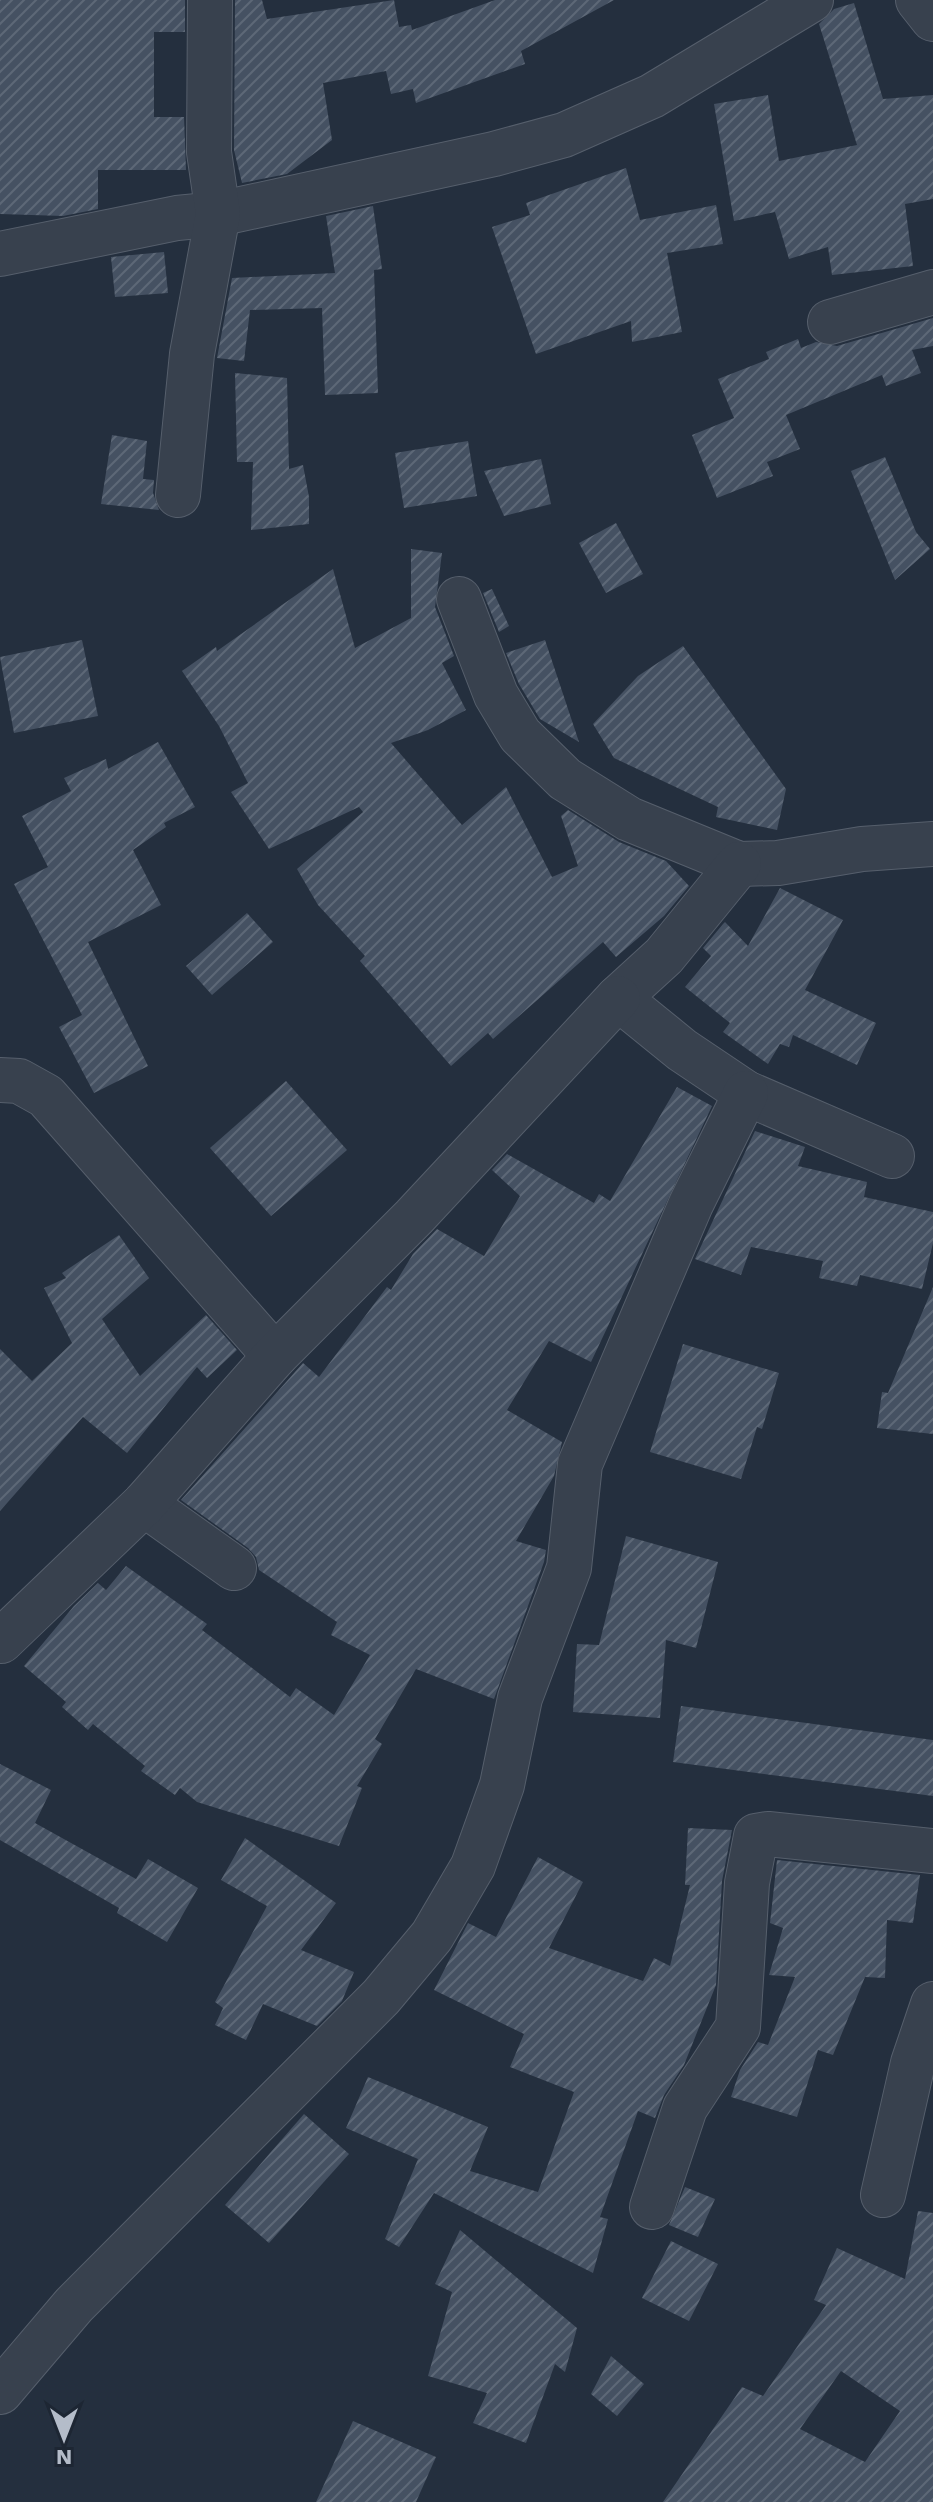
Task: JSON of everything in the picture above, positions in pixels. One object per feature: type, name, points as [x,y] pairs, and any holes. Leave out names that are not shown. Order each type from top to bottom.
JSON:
[{"type":"street","points":[[178,495],[192,354],[218,214],[209,152],[210,0]]},
{"type":"street","points":[[0,254],[177,218],[218,214],[494,154],[564,135],[652,96],[811,0]]},
{"type":"street","points":[[918,0],[933,19]]},
{"type":"street","points":[[830,322],[933,292]]},
{"type":"street","points":[[459,599],[496,695],[520,735],[565,779],[629,819],[739,864],[778,863],[862,849],[933,844]]},
{"type":"street","points":[[1,1641],[144,1504],[275,1356],[414,1217],[618,998],[664,956],[739,864]]},
{"type":"street","points":[[618,998],[682,1050],[746,1093],[892,1156]]},
{"type":"street","points":[[0,1080],[19,1081],[46,1096],[275,1356]]},
{"type":"street","points":[[0,2392],[74,2305],[381,1997],[432,1936],[473,1866],[502,1785],[520,1698],[569,1568],[580,1464],[691,1204],[746,1093]]},
{"type":"street","points":[[144,1504],[234,1568]]},
{"type":"street","points":[[652,2207],[685,2108],[738,2027],[747,1883],[756,1836],[768,1834],[933,1851]]},
{"type":"street","points":[[883,2195],[913,2063],[933,2004]]},
{"type":"building","points":[[0,0],[185,0],[185,32],[154,32],[154,117],[184,117],[186,170],[98,170],[98,209],[63,216],[0,214]]},
{"type":"building","points":[[235,0],[262,0],[267,19],[394,0],[399,27],[411,25],[412,30],[495,0],[614,0],[521,51],[525,64],[416,103],[413,89],[391,94],[386,71],[323,83],[332,140],[287,174],[242,183],[234,150]]},
{"type":"building","points":[[854,3],[883,99],[933,95],[933,199],[905,204],[913,266],[832,275],[828,247],[789,259],[775,212],[734,221],[714,104],[768,95],[779,161],[857,145],[819,24],[834,9]]},
{"type":"building","points":[[626,168],[640,220],[716,205],[723,244],[667,253],[682,332],[632,342],[631,321],[536,354],[492,227],[530,215],[526,203]]},
{"type":"building","points":[[373,206],[382,269],[374,270],[378,393],[325,395],[322,308],[250,310],[244,361],[217,358],[232,278],[335,273],[326,216]]},
{"type":"building","points":[[164,252],[168,293],[115,297],[111,257]]},
{"type":"building","points":[[933,318],[933,346],[912,350],[921,373],[886,386],[882,375],[786,415],[800,449],[767,462],[773,476],[717,498],[692,435],[734,418],[718,379],[769,359],[766,352],[798,339],[801,348],[816,342],[837,346]]},
{"type":"building","points":[[235,373],[287,378],[289,469],[303,465],[309,497],[309,524],[251,530],[253,462],[237,462]]},
{"type":"building","points":[[112,435],[147,441],[143,479],[154,480],[153,493],[159,510],[101,504]]},
{"type":"building","points":[[468,441],[477,496],[404,508],[395,453]]},
{"type":"building","points":[[885,457],[916,532],[930,549],[895,580],[851,471]]},
{"type":"building","points":[[541,459],[551,504],[504,516],[484,471]]},
{"type":"building","points":[[616,523],[643,574],[606,593],[579,543]]},
{"type":"building","points":[[411,549],[442,553],[435,607],[454,656],[442,663],[466,710],[428,730],[391,743],[462,825],[506,787],[552,877],[578,866],[561,816],[568,810],[619,842],[666,861],[689,886],[664,916],[616,957],[603,942],[493,1039],[488,1033],[451,1066],[360,961],[365,956],[318,905],[297,869],[363,812],[359,807],[269,849],[231,792],[248,783],[219,726],[182,671],[216,647],[217,651],[333,569],[355,648],[411,618]]},
{"type":"building","points":[[492,589],[509,626],[499,632],[483,593]]},
{"type":"building","points":[[82,640],[98,716],[14,733],[0,657]]},
{"type":"building","points":[[545,640],[579,742],[540,719],[519,684],[506,653]]},
{"type":"building","points":[[683,646],[786,789],[777,830],[716,817],[718,807],[614,758],[593,724],[638,676]]},
{"type":"building","points":[[158,742],[195,807],[164,823],[166,827],[133,850],[161,905],[88,942],[148,1066],[94,1093],[59,1027],[82,1015],[14,884],[48,867],[22,816],[71,791],[64,778],[106,759],[108,769]]},
{"type":"building","points":[[780,888],[843,920],[805,990],[876,1023],[857,1065],[793,1035],[789,1047],[780,1044],[768,1064],[723,1032],[730,1023],[685,987],[711,956],[703,948],[725,922],[748,946]]},
{"type":"building","points":[[247,913],[273,942],[212,995],[186,966]]},
{"type":"building","points":[[286,1081],[347,1150],[271,1216],[210,1148]]},
{"type":"building","points":[[677,1087],[712,1106],[591,1362],[549,1341],[507,1410],[562,1442],[554,1476],[516,1541],[546,1550],[494,1699],[416,1669],[375,1739],[382,1744],[357,1786],[362,1788],[339,1846],[197,1802],[180,1788],[175,1795],[141,1771],[145,1766],[93,1724],[88,1730],[62,1707],[66,1702],[24,1666],[74,1606],[98,1583],[106,1590],[126,1566],[207,1624],[202,1630],[290,1697],[296,1688],[334,1715],[370,1655],[331,1635],[337,1622],[259,1570],[256,1557],[248,1548],[181,1500],[303,1363],[319,1377],[387,1287],[391,1290],[413,1254],[437,1229],[484,1256],[520,1196],[492,1170],[507,1154],[594,1203],[599,1194],[610,1201]]},
{"type":"building","points":[[755,1131],[805,1147],[798,1166],[867,1182],[864,1197],[933,1212],[933,1243],[922,1289],[860,1275],[857,1286],[819,1278],[823,1261],[751,1247],[741,1275],[695,1259]]},
{"type":"building","points":[[119,1235],[149,1278],[102,1319],[140,1376],[206,1315],[237,1350],[207,1378],[197,1367],[127,1453],[83,1417],[0,1511],[0,1349],[32,1381],[72,1343],[44,1288],[66,1278],[62,1273]]},
{"type":"building","points":[[933,1287],[933,1434],[877,1428],[882,1392],[888,1393]]},
{"type":"building","points":[[683,1344],[779,1373],[762,1429],[757,1427],[741,1479],[650,1452]]},
{"type":"building","points":[[626,1536],[718,1562],[696,1648],[666,1640],[660,1718],[573,1712],[577,1644],[599,1645]]},
{"type":"building","points":[[681,1706],[933,1740],[933,1796],[673,1762]]},
{"type":"building","points":[[0,1764],[51,1790],[35,1823],[136,1879],[148,1859],[198,1888],[167,1942],[117,1913],[119,1908],[0,1840]]},
{"type":"building","points":[[688,1828],[732,1830],[722,1881],[716,1985],[684,2065],[664,2095],[655,2118],[638,2111],[600,2217],[608,2219],[593,2273],[434,2193],[399,2247],[385,2239],[418,2159],[346,2128],[368,2077],[488,2127],[470,2171],[538,2192],[574,2092],[510,2067],[524,2034],[434,1990],[468,1923],[496,1937],[538,1857],[583,1882],[549,1948],[643,1981],[654,1958],[670,1966],[690,1885],[685,1885]]},
{"type":"building","points":[[245,1838],[336,1903],[301,1950],[354,1972],[342,2001],[317,2026],[263,2004],[246,2040],[215,2025],[223,2008],[215,2002],[267,1906],[221,1880]]},
{"type":"building","points":[[777,1860],[920,1875],[913,1923],[887,1920],[885,1978],[865,1977],[833,2055],[818,2050],[797,2117],[731,2097],[740,2070],[758,2042],[768,2045],[795,1977],[769,1975],[783,1928],[770,1923]]},
{"type":"building","points":[[304,2114],[349,2154],[269,2243],[225,2205]]},
{"type":"building","points":[[685,2187],[715,2199],[698,2237],[669,2225]]},
{"type":"building","points":[[918,2211],[933,2213],[933,2502],[663,2502],[742,2387],[763,2396],[826,2305],[814,2300],[837,2248],[905,2279]],"holes":[[[841,2371],[900,2411],[865,2462],[800,2429]]]},
{"type":"building","points":[[460,2230],[577,2328],[565,2372],[555,2364],[526,2443],[473,2423],[487,2393],[428,2376],[452,2292],[435,2284]]},
{"type":"building","points":[[671,2241],[718,2264],[689,2321],[642,2298]]},
{"type":"building","points":[[611,2356],[644,2384],[617,2416],[591,2394]]},
{"type":"building","points":[[353,2421],[436,2457],[416,2502],[316,2502]]}]
